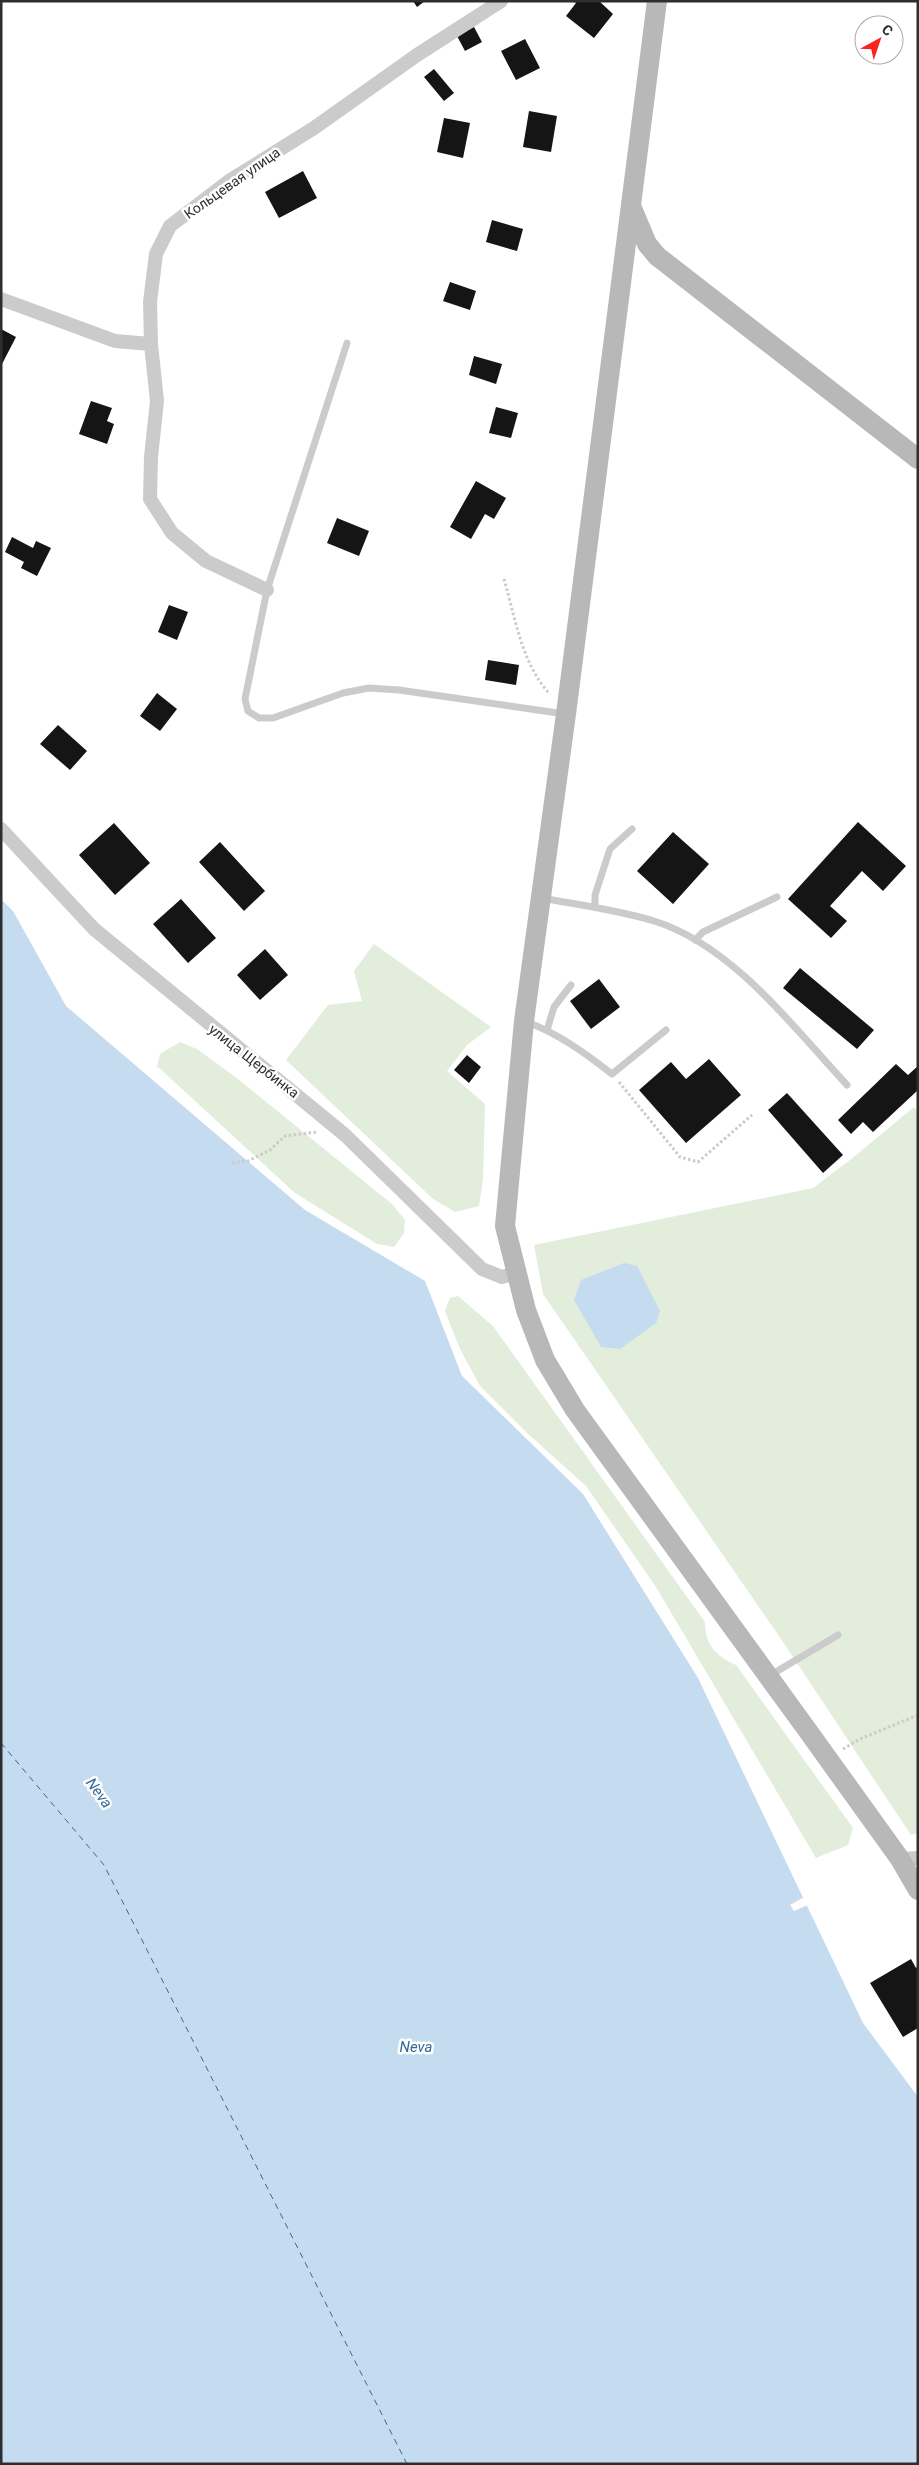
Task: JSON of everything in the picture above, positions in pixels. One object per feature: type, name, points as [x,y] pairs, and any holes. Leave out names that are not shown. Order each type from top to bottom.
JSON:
[{"type":"street","name":"Кольцевая улица","points":[[267,590],[206,560],[172,533],[150,499],[151,457],[157,401],[151,344],[150,302],[156,254],[170,226],[229,181],[314,128],[417,55],[501,1]]},
{"type":"street","points":[[657,1],[566,712],[539,898],[524,1021],[505,1226],[526,1310],[545,1360],[575,1410],[828,1758],[909,1859],[918,1890]]},
{"type":"street","points":[[630,204],[647,244],[657,256],[918,459]]},
{"type":"street","points":[[1,299],[116,341],[151,344]]},
{"type":"street","name":"улица Щербинка","points":[[1,829],[94,929],[335,1126],[395,1181],[482,1269],[502,1277],[516,1273]]},
{"type":"lane","points":[[348,343],[267,590],[244,699],[248,711],[259,718],[274,718],[343,693],[369,688],[399,690],[566,712]]},
{"type":"lane","points":[[595,907],[595,895],[610,849],[632,829]]},
{"type":"lane","points":[[695,940],[703,932],[777,897]]},
{"type":"lane","points":[[539,898],[595,907],[656,921],[695,940],[729,962],[748,979],[847,1085]]},
{"type":"lane","points":[[547,1030],[554,1008],[571,985]]},
{"type":"lane","points":[[524,1021],[547,1030],[579,1048],[612,1074],[666,1030]]},
{"type":"lane","points":[[769,1676],[838,1634]]},
{"type":"path","points":[[504,579],[526,653],[538,682],[566,712]]},
{"type":"path","points":[[612,1074],[680,1157],[698,1162],[752,1115]]},
{"type":"path","points":[[232,1163],[248,1161],[270,1150],[285,1136],[313,1133],[335,1126]]},
{"type":"path","points":[[828,1758],[860,1739],[918,1715]]},
{"type":"green space","points":[[374,944],[491,1027],[467,1045],[447,1071],[485,1104],[483,1179],[479,1206],[455,1212],[433,1199],[286,1060],[328,1005],[362,1001],[354,971]]},
{"type":"green space","points":[[180,1042],[197,1049],[238,1079],[392,1204],[405,1220],[404,1233],[394,1247],[377,1244],[295,1193],[157,1066],[160,1054]]},
{"type":"green space","points":[[914,1107],[918,1112],[918,1833],[911,1835],[783,1642],[543,1294],[534,1245],[813,1188]]},
{"type":"green space","points":[[458,1296],[493,1326],[705,1622],[707,1637],[713,1649],[717,1654],[736,1665],[853,1828],[848,1845],[816,1858],[656,1587],[586,1486],[526,1432],[480,1386],[460,1349],[445,1311],[450,1298]]},
{"type":"water","name":"Neva","points":[[1,899],[13,911],[66,1006],[305,1210],[425,1281],[462,1376],[583,1494],[698,1678],[863,2023],[918,2097],[918,2464],[1,2464]]},
{"type":"water","points":[[624,1263],[637,1266],[660,1311],[656,1323],[620,1349],[601,1347],[574,1300],[581,1280]]},
{"type":"pier","points":[[806,1896],[810,1904],[794,1911],[790,1905]]},
{"type":"building","points":[[413,1],[425,1],[417,7]]},
{"type":"building","points":[[573,1],[599,1],[613,14],[594,38],[566,16],[576,3]]},
{"type":"building","points":[[474,27],[482,42],[465,51],[457,36]]},
{"type":"building","points":[[525,39],[540,68],[516,80],[501,51]]},
{"type":"building","points":[[434,69],[454,93],[444,101],[424,77]]},
{"type":"building","points":[[529,111],[557,116],[551,152],[523,147]]},
{"type":"building","points":[[444,118],[470,123],[463,158],[437,152]]},
{"type":"building","points":[[303,171],[317,198],[279,218],[265,192]]},
{"type":"building","points":[[492,220],[523,229],[517,251],[486,242]]},
{"type":"building","points":[[450,282],[476,291],[470,310],[443,301]]},
{"type":"building","points":[[1,329],[16,337],[1,366]]},
{"type":"building","points":[[474,356],[502,364],[496,384],[469,375]]},
{"type":"building","points":[[91,401],[112,408],[107,421],[114,424],[107,444],[79,434]]},
{"type":"building","points":[[496,407],[518,413],[511,438],[489,433]]},
{"type":"building","points":[[476,481],[506,498],[494,519],[485,514],[471,539],[450,527]]},
{"type":"building","points":[[337,518],[369,531],[359,556],[327,543]]},
{"type":"building","points":[[12,537],[33,548],[36,541],[51,548],[37,576],[21,568],[24,562],[5,552]]},
{"type":"building","points":[[169,605],[188,612],[177,640],[158,632]]},
{"type":"building","points":[[488,660],[519,665],[516,685],[485,680]]},
{"type":"building","points":[[157,693],[177,709],[160,731],[140,716]]},
{"type":"building","points":[[58,725],[87,751],[70,770],[40,744]]},
{"type":"building","points":[[858,822],[906,866],[883,891],[862,871],[830,906],[847,921],[831,938],[788,899]]},
{"type":"building","points":[[114,823],[150,863],[115,895],[79,855]]},
{"type":"building","points":[[673,832],[709,864],[673,904],[637,871]]},
{"type":"building","points":[[220,842],[265,891],[244,911],[199,862]]},
{"type":"building","points":[[181,899],[216,938],[188,963],[153,924]]},
{"type":"building","points":[[265,949],[288,975],[260,1000],[237,975]]},
{"type":"building","points":[[800,968],[874,1030],[857,1049],[783,988]]},
{"type":"building","points":[[599,979],[620,1007],[591,1029],[570,1001]]},
{"type":"building","points":[[467,1055],[481,1067],[469,1083],[454,1070]]},
{"type":"building","points":[[709,1059],[741,1095],[686,1143],[639,1090],[671,1062],[686,1079]]},
{"type":"building","points":[[896,1064],[908,1075],[918,1066],[918,1090],[873,1132],[863,1122],[851,1134],[838,1120]]},
{"type":"building","points":[[787,1093],[843,1155],[823,1173],[768,1110]]},
{"type":"building","points":[[911,1959],[916,1968],[918,1966],[918,2028],[903,2037],[870,1983]]},
{"type":"ferry route","points":[[1,1743],[104,1865],[407,2464]]}]
